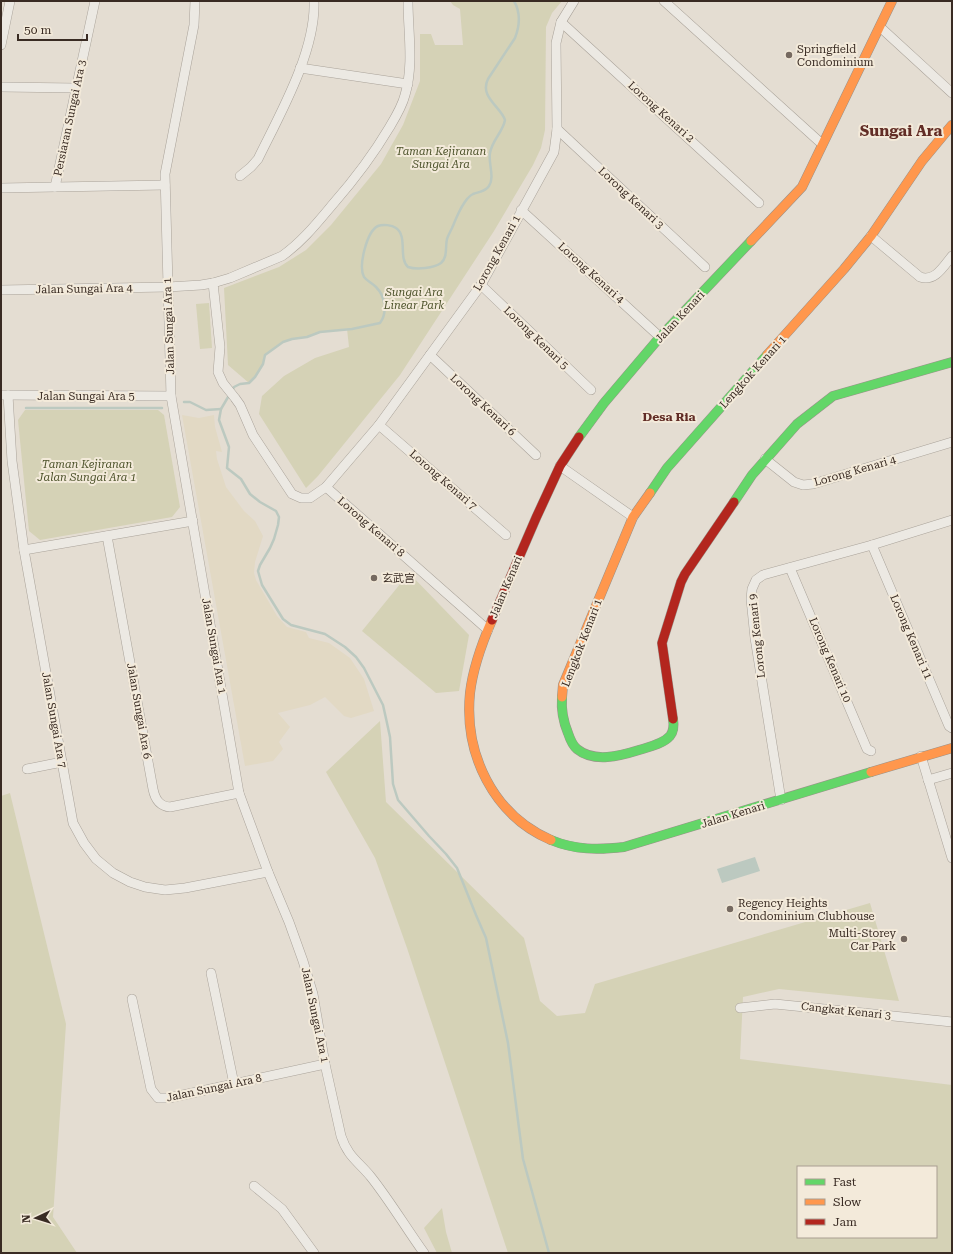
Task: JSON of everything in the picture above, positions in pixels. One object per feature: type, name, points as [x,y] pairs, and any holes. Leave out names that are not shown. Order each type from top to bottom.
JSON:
[{"type":"street","name":"Persiaran Sungai Ara 3","points":[[55,187],[95,1]]},
{"type":"street","name":"Jalan Sungai Ara 1","points":[[195,1],[194,24],[166,163],[165,185],[171,396],[240,793],[268,872],[289,922],[313,994],[325,1064],[341,1136],[350,1155],[371,1178],[424,1253]]},
{"type":"street","points":[[240,176],[258,159],[300,68],[314,21],[314,1]]},
{"type":"street","name":"Jalan Sungai Ara 4","points":[[1,290],[168,287],[213,283],[230,278],[282,256],[310,232],[355,178],[380,143],[400,110],[408,84],[408,1]]},
{"type":"street","name":"Lorong Kenari 1","points":[[213,283],[220,347],[218,372],[222,383],[240,405],[253,435],[292,494],[301,498],[310,498],[326,487],[380,425],[481,285],[554,152],[557,128],[556,43],[561,22],[574,1]]},
{"type":"street","points":[[664,1],[822,144]]},
{"type":"street","name":"Jalan Kenari","points":[[892,1],[802,187],[660,337],[604,403],[560,466],[488,630],[475,665],[470,693],[470,727],[474,748],[482,772],[496,797],[515,818],[537,834],[563,845],[585,849],[624,847],[921,756],[952,748]]},
{"type":"street","points":[[1,45],[7,4]]},
{"type":"street","name":"Lorong Kenari 2","points":[[561,22],[760,203]]},
{"type":"street","points":[[880,27],[952,93]]},
{"type":"street","points":[[300,68],[408,84]]},
{"type":"street","points":[[1,87],[76,88]]},
{"type":"street","name":"Lengkok Kenari 1","points":[[952,125],[922,161],[871,236],[844,269],[667,468],[633,517],[564,685],[562,711],[563,720],[572,743],[577,749],[589,756],[597,758],[626,754],[669,738],[674,724],[662,644],[681,582],[752,474],[797,424],[833,396],[952,362]]},
{"type":"street","name":"Lorong Kenari 3","points":[[557,128],[705,267]]},
{"type":"street","points":[[1,188],[165,185]]},
{"type":"street","name":"Lorong Kenari 4","points":[[521,210],[660,337]]},
{"type":"street","points":[[871,236],[924,279],[929,279],[936,275],[952,256]]},
{"type":"street","name":"Lorong Kenari 5","points":[[481,285],[590,390]]},
{"type":"street","name":"Lorong Kenari 6","points":[[430,355],[536,455]]},
{"type":"street","name":"Jalan Sungai Ara 5","points":[[4,395],[171,396]]},
{"type":"street","name":"Jalan Sungai Ara 7","points":[[4,395],[24,550],[74,823],[96,859],[113,873],[130,882],[145,887],[165,890],[185,888],[268,872]]},
{"type":"street","name":"Lorong Kenari 7","points":[[380,425],[506,535]]},
{"type":"street","name":"Lorong Kenari 4","points":[[765,459],[794,482],[803,486],[952,442]]},
{"type":"street","points":[[560,466],[633,517]]},
{"type":"street","name":"Lorong Kenari 8","points":[[326,487],[488,630]]},
{"type":"street","points":[[24,550],[193,520]]},
{"type":"street","name":"Lorong Kenari 9","points":[[781,800],[755,638],[751,598],[752,589],[756,580],[763,575],[952,521]]},
{"type":"street","name":"Jalan Sungai Ara 6","points":[[107,536],[156,799],[162,805],[170,806],[240,793]]},
{"type":"street","name":"Lorong Kenari 11","points":[[872,545],[949,726],[952,728]]},
{"type":"street","name":"Lorong Kenari 10","points":[[790,568],[867,749],[871,751]]},
{"type":"street","points":[[921,756],[952,858]]},
{"type":"street","points":[[27,769],[62,762]]},
{"type":"street","points":[[928,780],[952,773]]},
{"type":"street","points":[[211,973],[234,1084]]},
{"type":"street","name":"Jalan Sungai Ara 8","points":[[132,999],[151,1089],[158,1098],[169,1098],[325,1064]]},
{"type":"street","name":"Cangkat Kenari 3","points":[[740,1008],[775,1004],[952,1022]]},
{"type":"street","points":[[254,1186],[282,1209],[314,1253]]},
{"type":"shaded area","points":[[182,415],[199,418],[214,415],[215,427],[222,452],[216,451],[217,459],[226,487],[244,511],[255,521],[263,536],[255,562],[254,573],[256,580],[277,616],[287,627],[306,632],[309,638],[329,643],[350,658],[364,679],[374,711],[351,718],[344,716],[325,697],[310,705],[278,713],[290,727],[279,742],[283,749],[273,761],[245,766]]},
{"type":"shaded area","points":[[755,857],[760,871],[722,883],[717,869]]},
{"type":"green space","points":[[450,1],[562,1],[552,13],[546,27],[545,130],[541,148],[533,165],[494,231],[400,375],[318,476],[306,488],[259,414],[262,396],[284,376],[315,358],[349,347],[347,329],[320,332],[307,337],[283,342],[265,355],[263,364],[255,377],[249,383],[228,365],[224,288],[279,267],[306,250],[331,225],[381,164],[403,125],[420,81],[420,34],[431,34],[435,45],[463,45],[460,9],[453,5]]},
{"type":"green space","points":[[209,303],[212,348],[200,349],[196,304]]},
{"type":"green space","name":"Taman Kejiranan Jalan Sungai Ara 1","points":[[25,410],[158,410],[164,415],[180,507],[172,517],[40,540],[29,531],[18,420]]},
{"type":"green space","points":[[409,573],[469,635],[459,691],[436,693],[362,631]]},
{"type":"green space","points":[[380,721],[386,802],[524,938],[540,1001],[557,1016],[585,1013],[595,984],[870,903],[899,1001],[779,989],[743,997],[740,1059],[952,1085],[952,1253],[508,1253],[407,948],[375,858],[326,772]]},
{"type":"green space","points":[[10,793],[66,1024],[53,1217],[77,1253],[1,1253],[1,796]]},
{"type":"green space","points":[[442,1208],[446,1232],[452,1253],[437,1253],[424,1228]]},
{"type":"waterway","points":[[514,1],[519,15],[517,33],[488,79],[486,85],[488,96],[503,115],[505,120],[491,148],[491,182],[486,190],[473,194],[466,200],[447,239],[445,258],[443,261],[438,265],[430,267],[408,267],[405,263],[402,236],[400,232],[394,227],[382,225],[378,226],[374,229],[367,241],[363,257],[362,272],[364,277],[376,287],[382,295],[385,309],[380,323],[352,329],[320,332],[307,337],[283,342],[265,355],[263,364],[255,377],[249,383],[240,384],[234,387],[221,409],[219,420],[229,447],[227,468],[241,479],[250,494],[260,502],[276,511],[279,517],[274,539],[258,571],[262,585],[283,619],[291,625],[325,634],[345,647],[356,657],[364,668],[383,705],[390,737],[393,784],[398,800],[457,868],[486,938],[508,1043],[523,1159],[549,1253]]},
{"type":"waterway","points":[[184,402],[190,402],[206,410],[221,409]]},
{"type":"waterway","points":[[26,408],[162,408]]},
{"type":"traffic: fast","points":[[579,437],[604,403],[660,337],[751,241]]},
{"type":"traffic: fast","points":[[650,493],[667,468],[767,355]]},
{"type":"traffic: fast","points":[[734,502],[752,475],[797,424],[833,396],[952,362]]},
{"type":"traffic: fast","points":[[562,697],[564,720],[571,742],[577,749],[591,756],[616,756],[660,743],[670,736],[674,723],[673,719]]},
{"type":"traffic: fast","points":[[551,840],[569,846],[587,848],[605,849],[624,847],[871,772]]},
{"type":"traffic: slow","points":[[751,241],[802,187],[892,1]]},
{"type":"traffic: slow","points":[[767,355],[844,269],[871,236],[922,161],[952,125]]},
{"type":"traffic: slow","points":[[562,697],[563,685],[633,517],[650,493]]},
{"type":"traffic: slow","points":[[492,620],[478,655],[473,674],[469,716],[472,738],[478,760],[486,780],[498,799],[513,815],[531,829],[551,840]]},
{"type":"traffic: slow","points":[[871,772],[952,748]]},
{"type":"traffic: jam","points":[[492,620],[560,466],[579,437]]},
{"type":"traffic: jam","points":[[673,719],[662,643],[681,582],[685,574],[734,502]]},
{"type":"place","name":"Springfield Condominium","points":[[789,55]]},
{"type":"place","name":"玄武宫","points":[[374,578]]},
{"type":"place","name":"Regency Heights Condominium Clubhouse","points":[[730,909]]},
{"type":"place","name":"Multi-Storey Car Park","points":[[904,939]]},
{"type":"district","name":"Sungai Ara","points":[[901,131]]},
{"type":"district","name":"Desa Ria","points":[[669,417]]},
{"type":"park label","name":"Taman Kejiranan Sungai Ara","points":[[441,157]]},
{"type":"park label","name":"Sungai Ara Linear Park","points":[[414,298]]}]
